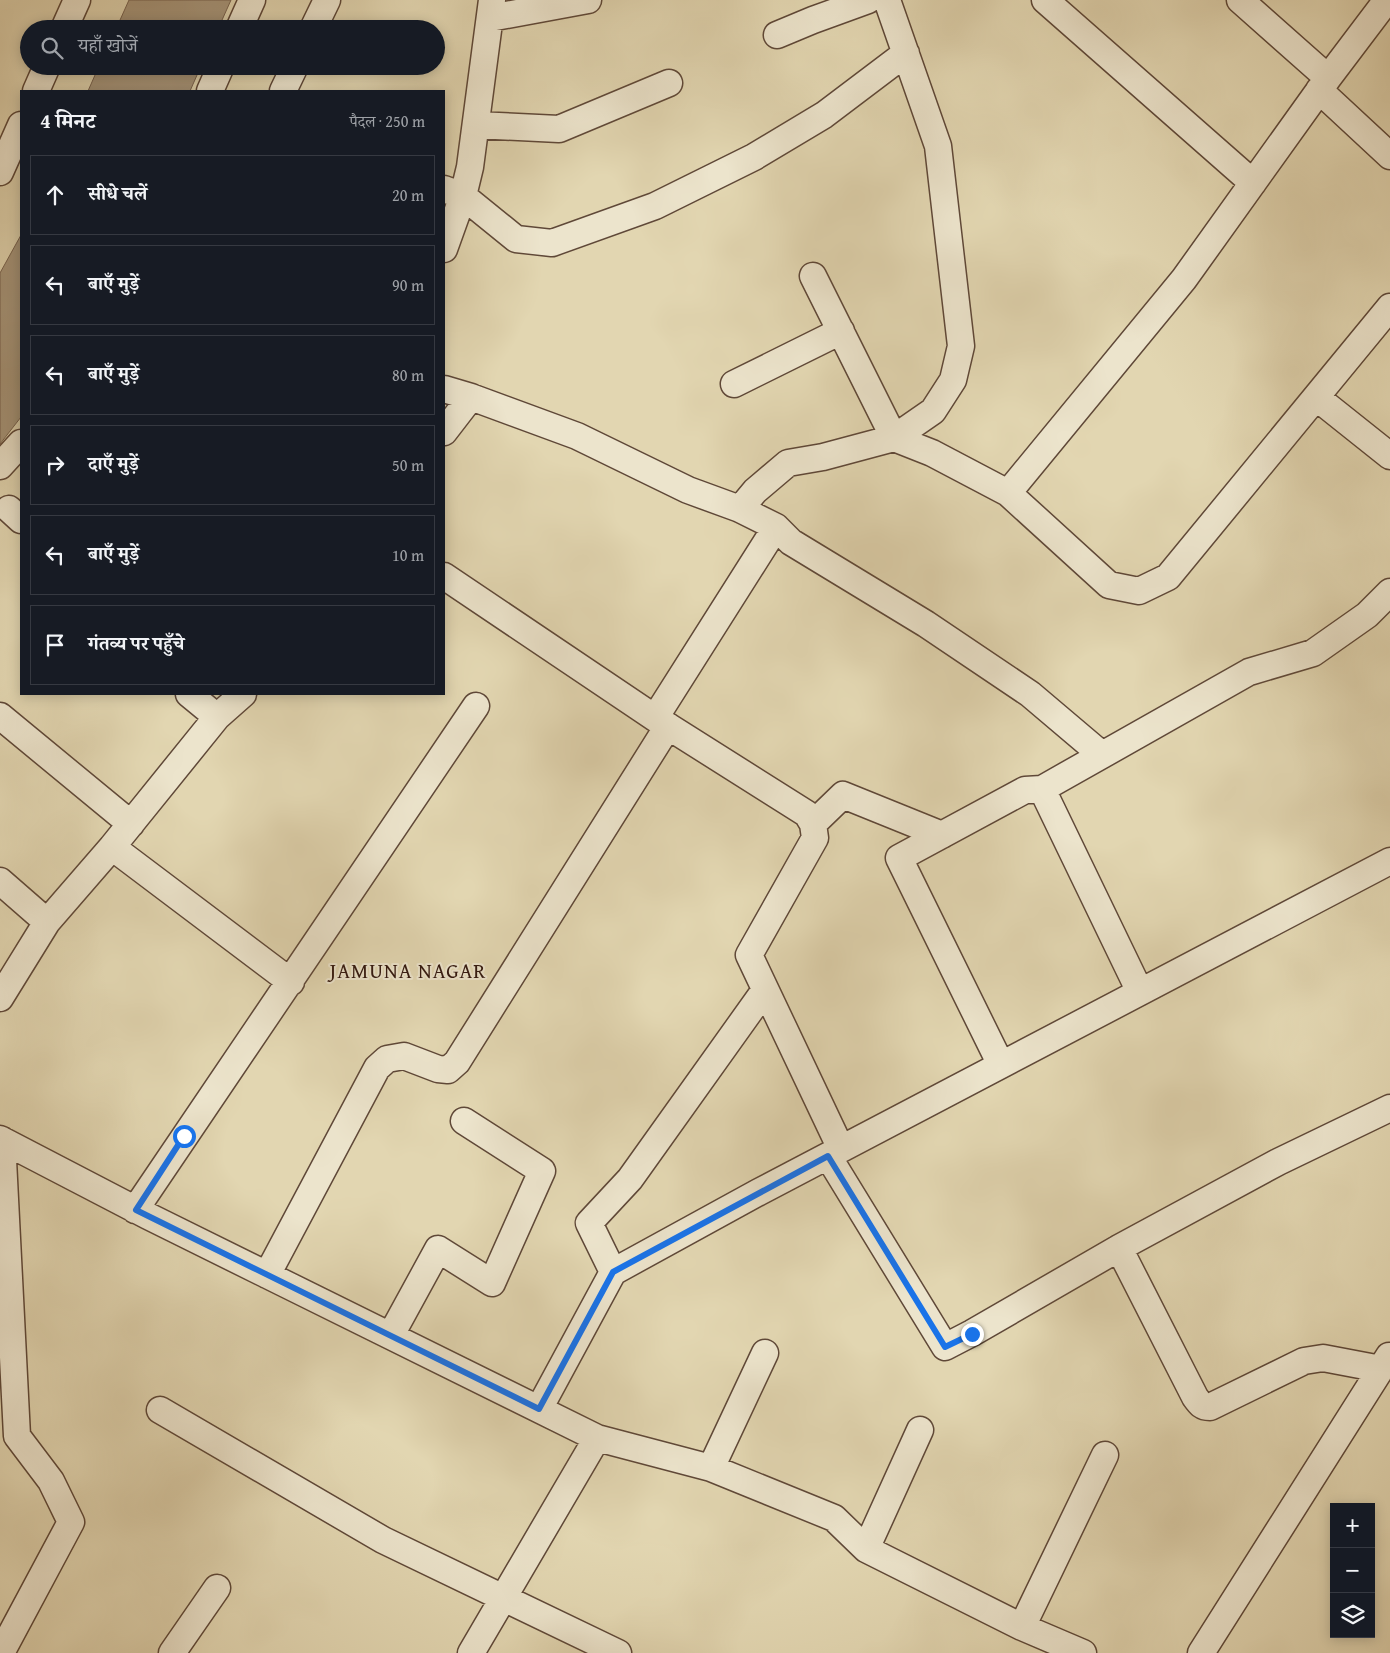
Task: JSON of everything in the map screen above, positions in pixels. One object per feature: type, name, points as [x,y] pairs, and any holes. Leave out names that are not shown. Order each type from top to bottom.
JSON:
[{"type":"street","points":[[68,20],[77,0]]},
{"type":"street","points":[[243,20],[252,0]]},
{"type":"street","points":[[317,20],[327,0]]},
{"type":"street","points":[[445,243],[453,193],[470,167],[491,9],[588,0]]},
{"type":"street","points":[[777,35],[868,0]]},
{"type":"street","points":[[740,509],[755,491],[788,463],[823,457],[894,438],[934,411],[953,380],[961,346],[938,146],[887,0]]},
{"type":"street","points":[[1045,0],[1253,183]]},
{"type":"street","points":[[1240,0],[1324,84],[1390,156]]},
{"type":"street","points":[[1008,493],[1184,279],[1324,84],[1387,0]]},
{"type":"street","points":[[453,193],[516,239],[552,243],[655,206],[754,157],[824,115],[906,53]]},
{"type":"street","points":[[36,90],[43,75]]},
{"type":"street","points":[[210,90],[218,75]]},
{"type":"street","points":[[283,90],[291,75]]},
{"type":"street","points":[[476,125],[559,128],[669,83]]},
{"type":"street","points":[[0,172],[20,127]]},
{"type":"street","points":[[813,276],[894,438],[932,453],[1008,493],[1109,585],[1139,591],[1168,577],[1390,307]]},
{"type":"street","points":[[734,384],[841,331]]},
{"type":"street","points":[[445,389],[578,436],[688,490],[740,509],[776,527],[791,542],[926,624],[1030,694],[1102,755]]},
{"type":"street","points":[[1316,396],[1390,456]]},
{"type":"street","points":[[445,431],[470,397]]},
{"type":"street","points":[[0,466],[20,445]]},
{"type":"street","points":[[268,1275],[377,1068],[387,1059],[404,1056],[438,1069],[448,1070],[458,1062],[776,527]]},
{"type":"street","points":[[445,577],[661,722],[808,814],[813,824],[815,838],[749,955],[835,1153],[945,1347],[972,1334],[1119,1248],[1278,1162],[1390,1108]]},
{"type":"street","points":[[1001,1066],[900,858],[1026,790],[1042,789],[1249,672],[1313,653],[1367,615],[1390,592]]},
{"type":"street","points":[[190,695],[217,718]]},
{"type":"street","points":[[0,998],[47,922],[131,824],[217,718],[242,695]]},
{"type":"street","points":[[136,1210],[476,706]]},
{"type":"street","points":[[0,716],[131,824]]},
{"type":"street","points":[[1042,789],[1140,992]]},
{"type":"street","points":[[813,824],[843,795],[942,835]]},
{"type":"street","points":[[112,846],[291,982]]},
{"type":"street","points":[[539,1409],[613,1272],[1390,861]]},
{"type":"street","points":[[0,881],[47,922]]},
{"type":"street","points":[[613,1272],[589,1223],[630,1179],[765,990]]},
{"type":"street","points":[[390,1335],[438,1249],[492,1283],[542,1171],[464,1121]]},
{"type":"street","points":[[1,1140],[136,1210],[598,1438],[711,1468],[834,1518],[866,1549],[1022,1627],[1083,1653]]},
{"type":"street","points":[[1,1140],[17,1436],[51,1482],[71,1522],[1,1653]]},
{"type":"street","points":[[1119,1248],[1195,1397],[1204,1407],[1210,1407],[1304,1360],[1323,1358],[1386,1362],[1201,1653]]},
{"type":"street","points":[[711,1468],[765,1354]]},
{"type":"street","points":[[160,1410],[383,1540],[618,1653]]},
{"type":"street","points":[[866,1549],[920,1430]]},
{"type":"street","points":[[471,1653],[598,1438]]},
{"type":"street","points":[[1022,1627],[1105,1455]]},
{"type":"street","points":[[172,1653],[217,1588]]},
{"type":"shaded area","points":[[129,0],[231,0],[222,20],[120,20]]},
{"type":"shaded area","points":[[95,75],[197,75],[190,90],[88,90]]},
{"type":"shaded area","points":[[20,237],[20,418],[0,444],[0,273]]},
{"type":"district","name":"JAMUNA NAGAR","points":[[408,970]]},
{"type":"route","points":[[184,1136],[136,1210],[539,1409],[613,1272],[828,1156],[945,1347],[972,1334]]}]
